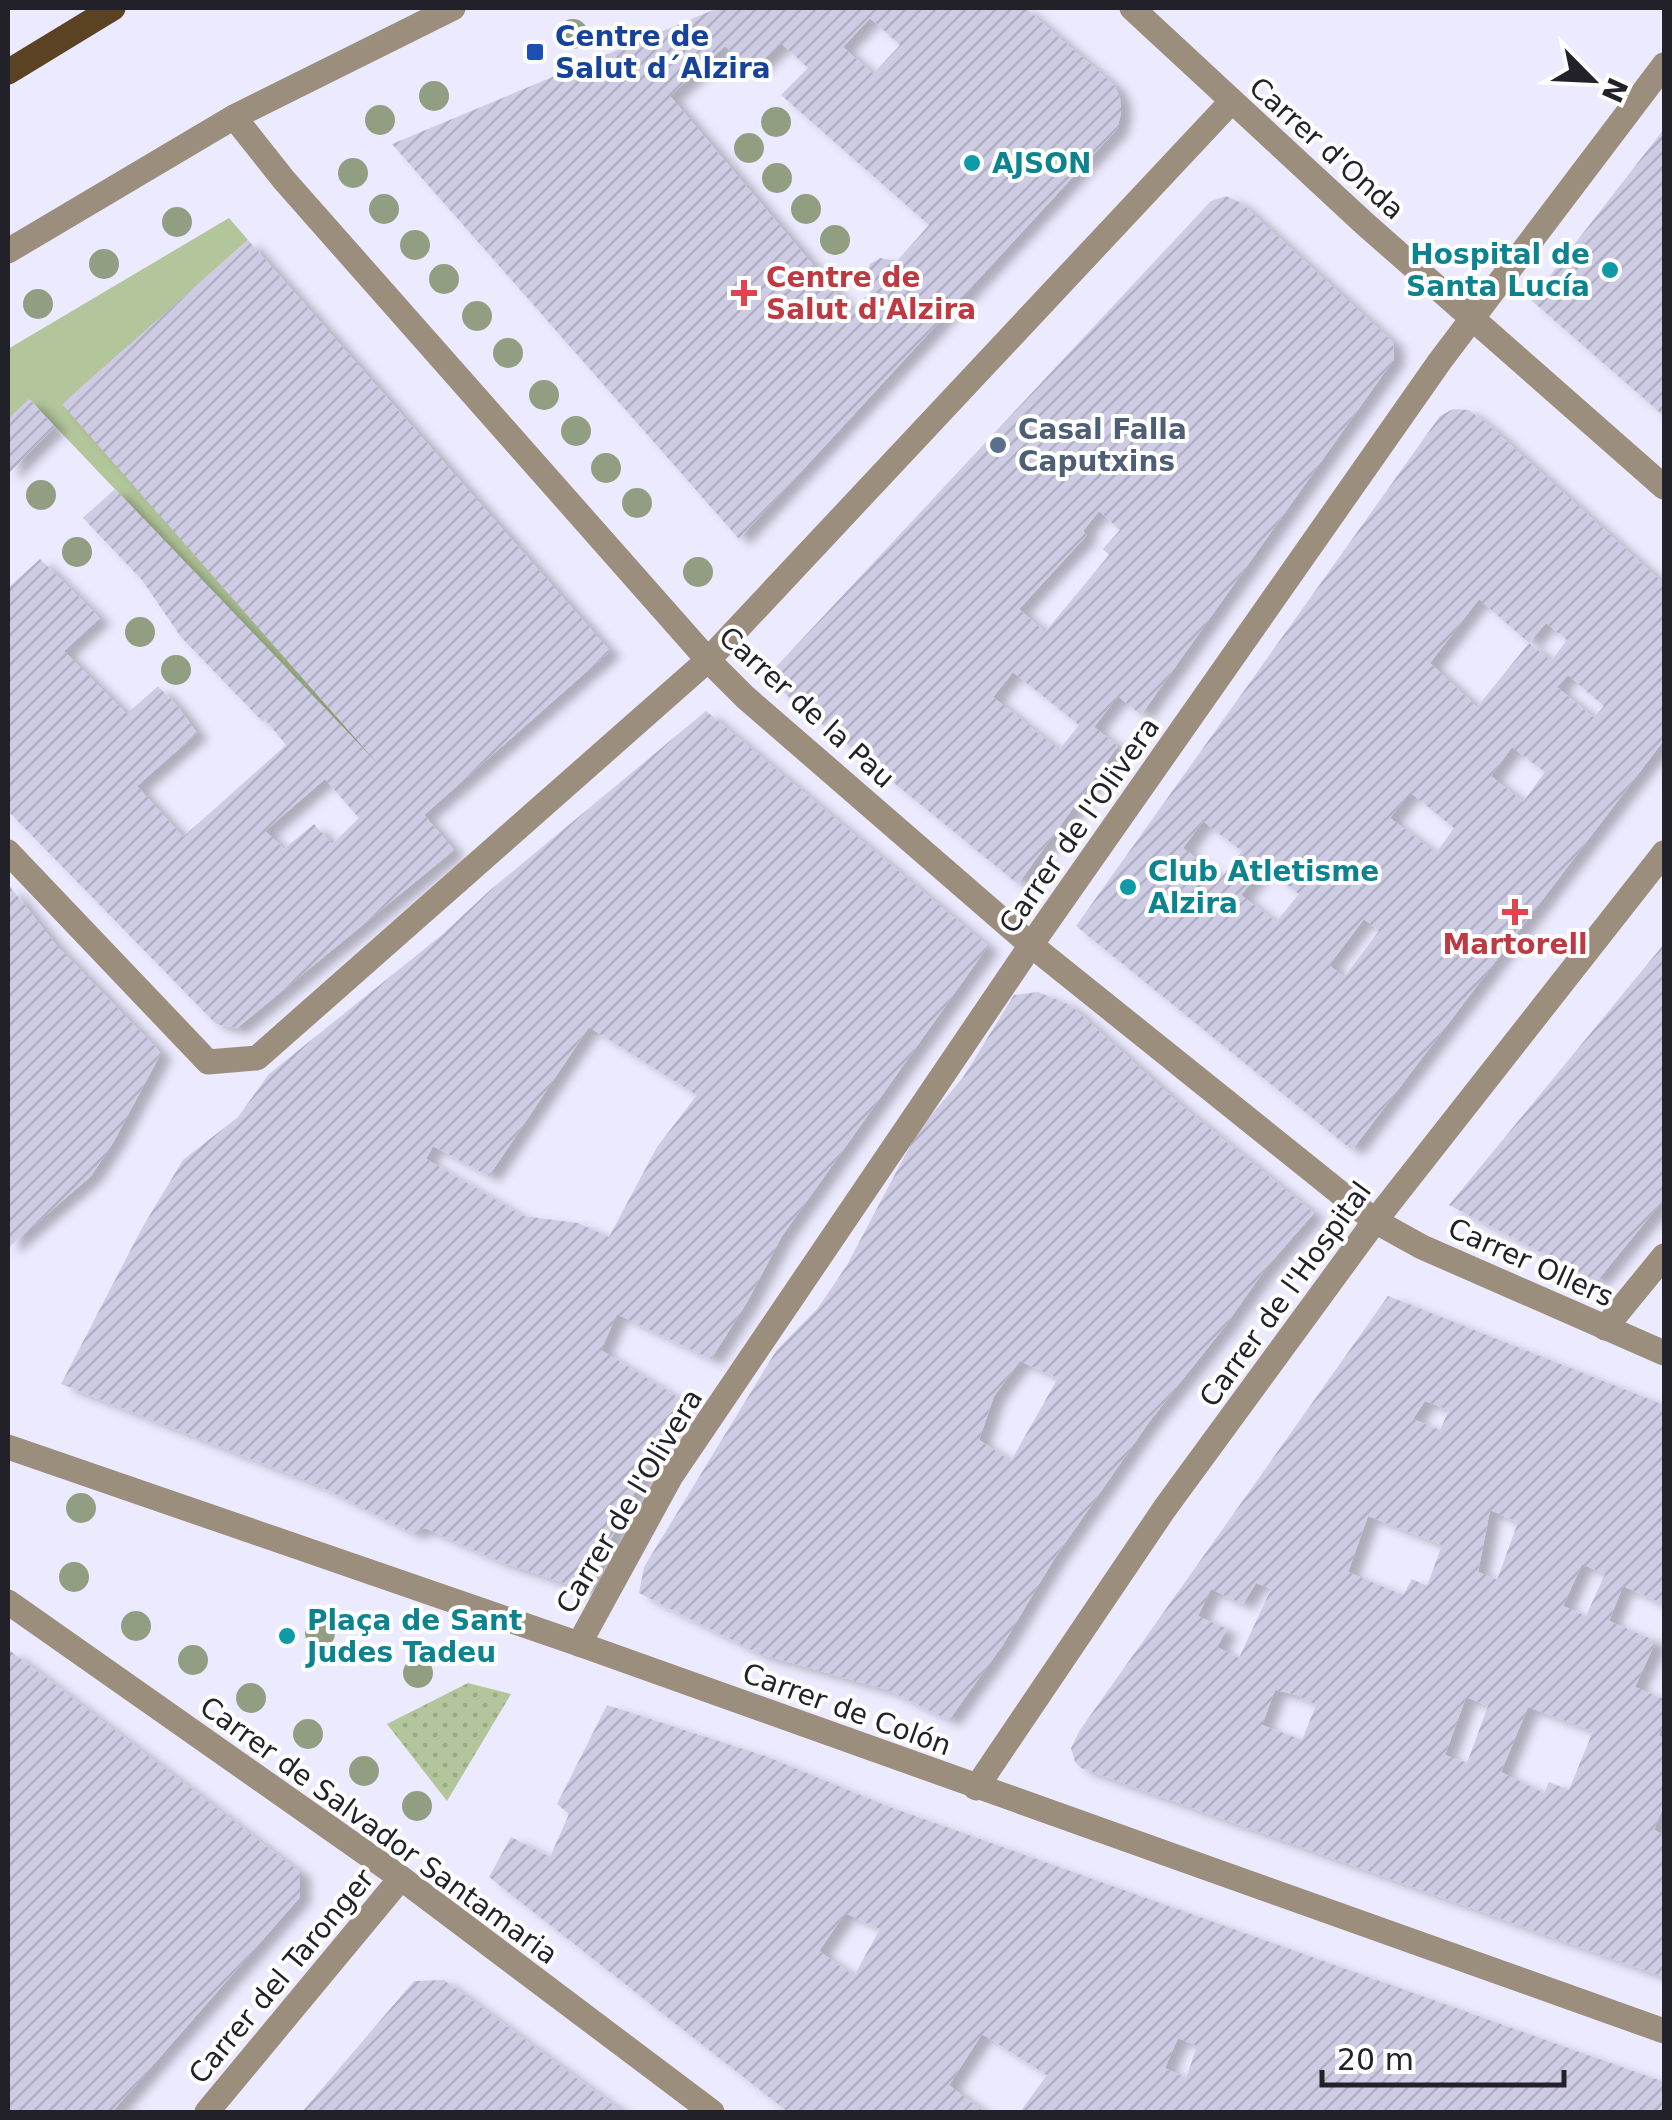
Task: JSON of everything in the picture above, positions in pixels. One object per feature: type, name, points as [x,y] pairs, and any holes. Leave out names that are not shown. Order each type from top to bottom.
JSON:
[{"type":"main road","points":[[8,72],[113,8]]},
{"type":"street","points":[[8,251],[234,117],[453,8]]},
{"type":"street","name":"Carrer d'Onda","points":[[1132,8],[1471,319],[1664,487]]},
{"type":"street","name":"Carrer de l'Olivera","points":[[579,1644],[671,1476],[1031,945],[1471,319],[1664,65]]},
{"type":"street","points":[[8,852],[208,1062],[257,1058],[708,660],[1231,102]]},
{"type":"street","name":"Carrer de la Pau","points":[[234,117],[284,180],[745,697],[1031,945],[1375,1221]]},
{"type":"street","name":"Carrer de l'Hospital","points":[[976,1788],[1165,1508],[1375,1221],[1664,853]]},
{"type":"street","name":"Carrer Ollers","points":[[1375,1221],[1422,1247],[1664,1353]]},
{"type":"street","points":[[1604,1328],[1664,1256]]},
{"type":"street","name":"Carrer de Colón","points":[[8,1447],[579,1644],[1664,2031]]},
{"type":"street","name":"Carrer de Salvador Santamaria","points":[[8,1602],[401,1878],[712,2112]]},
{"type":"street","name":"Carrer del Taronger","points":[[206,2112],[401,1878]]},
{"type":"green space","points":[[229,218],[248,240],[63,404],[396,784],[30,400],[8,419],[8,349]]},
{"type":"green space","points":[[468,1683],[511,1694],[447,1801],[387,1724]]},
{"type":"building","name":"Centre de Salut d'Alzira","points":[[718,8],[1025,8],[1114,85],[1121,113],[1117,129],[739,539],[392,144]],"holes":[[[870,18],[900,45],[873,74],[843,47]],[[781,43],[808,68],[781,95],[929,225],[897,261],[880,258],[870,264],[866,274],[874,288],[852,311],[670,96],[725,46],[753,71]]]},
{"type":"building","name":"Hospital de Santa Lucía","points":[[1664,129],[1664,416],[1531,300]]},
{"type":"building","points":[[1226,196],[1241,203],[1393,342],[1394,359],[1141,715],[1118,696],[1094,727],[1118,746],[1018,884],[778,688],[775,668],[1211,201]],"holes":[[[1099,511],[1120,530],[1103,549],[1109,555],[1045,632],[1019,609],[1087,535],[1083,531]],[[1013,672],[1079,725],[1059,750],[993,697]]]},
{"type":"building","points":[[248,240],[610,651],[424,815],[454,850],[237,1028],[216,1024],[8,811],[8,588],[40,559],[100,618],[64,651],[127,714],[158,686],[197,733],[137,786],[183,837],[286,745],[265,719],[263,722],[181,637],[142,580],[83,518],[115,489],[380,766],[62,404]],"holes":[[[325,779],[359,818],[332,844],[314,824],[284,849],[265,831]]]},
{"type":"building","points":[[29,399],[55,427],[8,474],[8,419]]},
{"type":"building","points":[[1453,409],[1469,410],[1664,584],[1664,740],[1352,1150],[1076,926],[1440,416]],"holes":[[[1479,599],[1529,643],[1477,707],[1430,663]],[[1546,623],[1567,640],[1551,661],[1529,643]],[[1568,675],[1604,706],[1594,718],[1557,687]],[[1512,747],[1545,772],[1523,802],[1491,776]],[[1410,792],[1454,828],[1436,853],[1390,818]],[[1203,821],[1242,851],[1221,878],[1183,848]],[[1264,867],[1299,894],[1276,922],[1241,895]],[[1364,919],[1379,931],[1344,977],[1329,965]]]},
{"type":"building","points":[[706,711],[988,946],[782,1236],[711,1359],[617,1314],[601,1350],[682,1400],[585,1590],[501,1562],[425,1528],[412,1533],[318,1485],[61,1384],[142,1228],[183,1160],[238,1117],[269,1074],[443,934]],"holes":[[[589,1027],[697,1095],[657,1147],[609,1237],[578,1223],[523,1216],[426,1159],[433,1146],[489,1176]]]},
{"type":"building","points":[[8,884],[57,946],[161,1053],[91,1176],[8,1248]]},
{"type":"building","points":[[1664,944],[1664,1199],[1597,1281],[1449,1205]]},
{"type":"building","points":[[1038,992],[1070,1005],[1183,1107],[1314,1213],[1266,1268],[1149,1422],[949,1720],[888,1690],[760,1654],[639,1593],[644,1567],[776,1351],[818,1308],[847,1265],[919,1129],[962,1079],[1014,995]],"holes":[[[1020,1361],[1058,1378],[1011,1461],[979,1440],[994,1396]]]},
{"type":"building","points":[[1388,1296],[1664,1405],[1664,1604],[1623,1586],[1609,1621],[1656,1641],[1635,1687],[1664,1699],[1664,1723],[1659,1736],[1664,1738],[1664,1805],[1654,1830],[1664,1835],[1664,1977],[1081,1768],[1071,1748]],"holes":[[[1425,1401],[1449,1410],[1440,1430],[1413,1419]],[[1490,1510],[1518,1522],[1497,1580],[1478,1572]],[[1368,1516],[1442,1545],[1427,1586],[1412,1579],[1403,1595],[1348,1572]],[[1582,1564],[1605,1574],[1586,1616],[1563,1606]],[[1256,1583],[1271,1589],[1239,1658],[1217,1647],[1227,1629],[1198,1616],[1211,1589],[1243,1604]],[[1275,1690],[1316,1705],[1302,1740],[1262,1725]],[[1466,1697],[1488,1706],[1467,1763],[1445,1755]],[[1528,1707],[1593,1731],[1569,1790],[1549,1782],[1544,1793],[1501,1772]]]},
{"type":"building","points":[[8,1649],[300,1872],[300,1897],[112,2112],[8,2112]]},
{"type":"building","points":[[607,1705],[768,1757],[887,1806],[1664,2082],[1664,2112],[1020,2112],[1047,2075],[982,2034],[949,2085],[984,2112],[788,2112],[489,1877],[511,1837],[550,1857],[569,1814],[557,1804]],"holes":[[[845,1913],[880,1929],[854,1976],[819,1951]],[[1178,2038],[1197,2046],[1186,2078],[1165,2068]]]},
{"type":"building","points":[[444,1980],[623,2112],[302,2112],[414,1981]]},
{"type":"place","name":"Centre de Salut d´Alzira","points":[[535,52]]},
{"type":"place","name":"AJSON","points":[[972,163]]},
{"type":"place","name":"Hospital de Santa Lucía","points":[[1610,270]]},
{"type":"place","name":"Centre de Salut d'Alzira","points":[[744,293]]},
{"type":"place","name":"Casal Falla Caputxins","points":[[998,445]]},
{"type":"place","name":"Club Atletisme Alzira","points":[[1128,887]]},
{"type":"place","name":"Martorell","points":[[1515,912]]},
{"type":"place","name":"Plaça de Sant Judes Tadeu","points":[[287,1636]]}]
